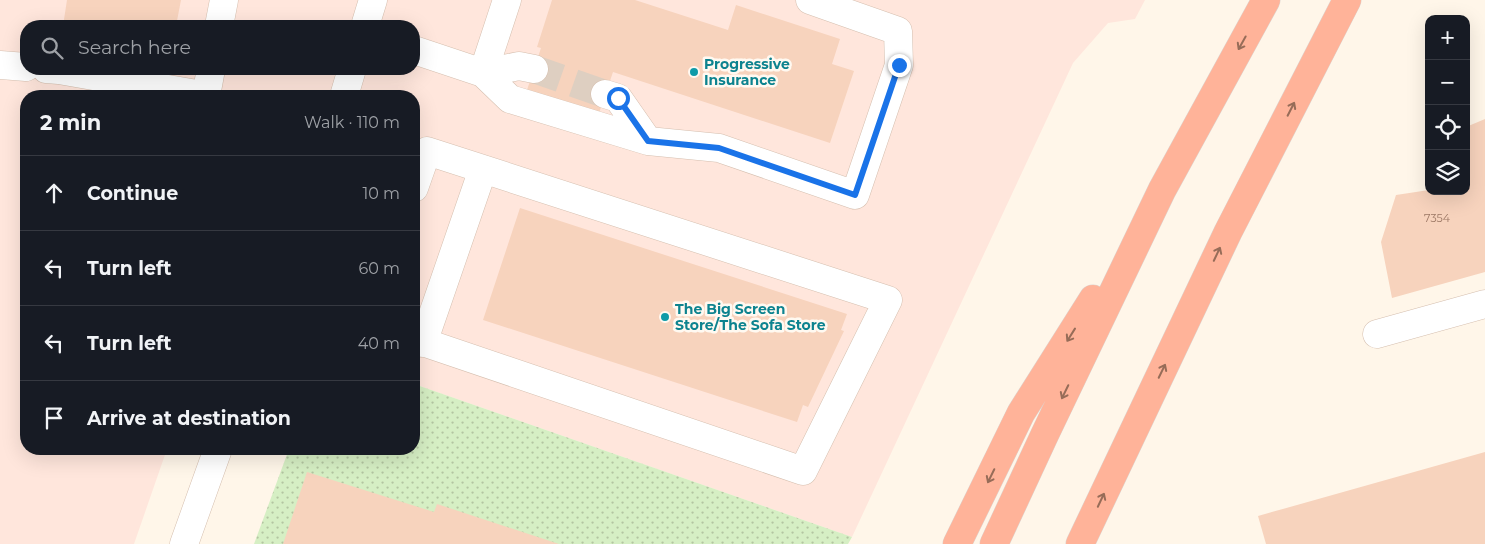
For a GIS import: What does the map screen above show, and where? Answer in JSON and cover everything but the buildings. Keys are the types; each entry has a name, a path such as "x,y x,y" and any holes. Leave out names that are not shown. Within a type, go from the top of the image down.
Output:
{"highway":[{"path":"994,544 1162,190 1266,0"},
{"path":"1080,544 1228,232 1347,0"},
{"path":"957,544 1021,413 1162,190"}],"street":[{"path":"220,20 224,0"},
{"path":"366,20 373,0"},
{"path":"483,73 507,0"},
{"path":"420,52 483,73 510,99 648,141 719,148 855,195 899,65 898,31 810,0"},
{"path":"0,65 20,67"},
{"path":"483,73 519,66 534,70"},
{"path":"87,75 173,90"},
{"path":"208,90 210,75"},
{"path":"346,90 350,75"},
{"path":"606,94 618,98 648,141"},
{"path":"420,171 427,151 888,300 803,471 420,341"},
{"path":"420,338 483,169"},
{"path":"1377,334 1485,304"},
{"path":"184,544 216,455"}],"shaded area":[{"path":"0,0 1145,0 1135,19 1108,23 1073,63 852,537 420,386 420,90 20,90 20,455 165,455 134,544 0,544"}],"green space":[{"path":"420,386 852,537 848,544 254,544 287,455 420,455"}],"tunnel":[{"path":"534,69 605,94"}],"place":[{"name":"Progressive Insurance","path":"694,72"},
{"name":"The Big Screen Store/The Sofa Store","path":"665,317"}],"route":[{"path":"618,98 648,141 719,148 855,195 899,65"}]}
